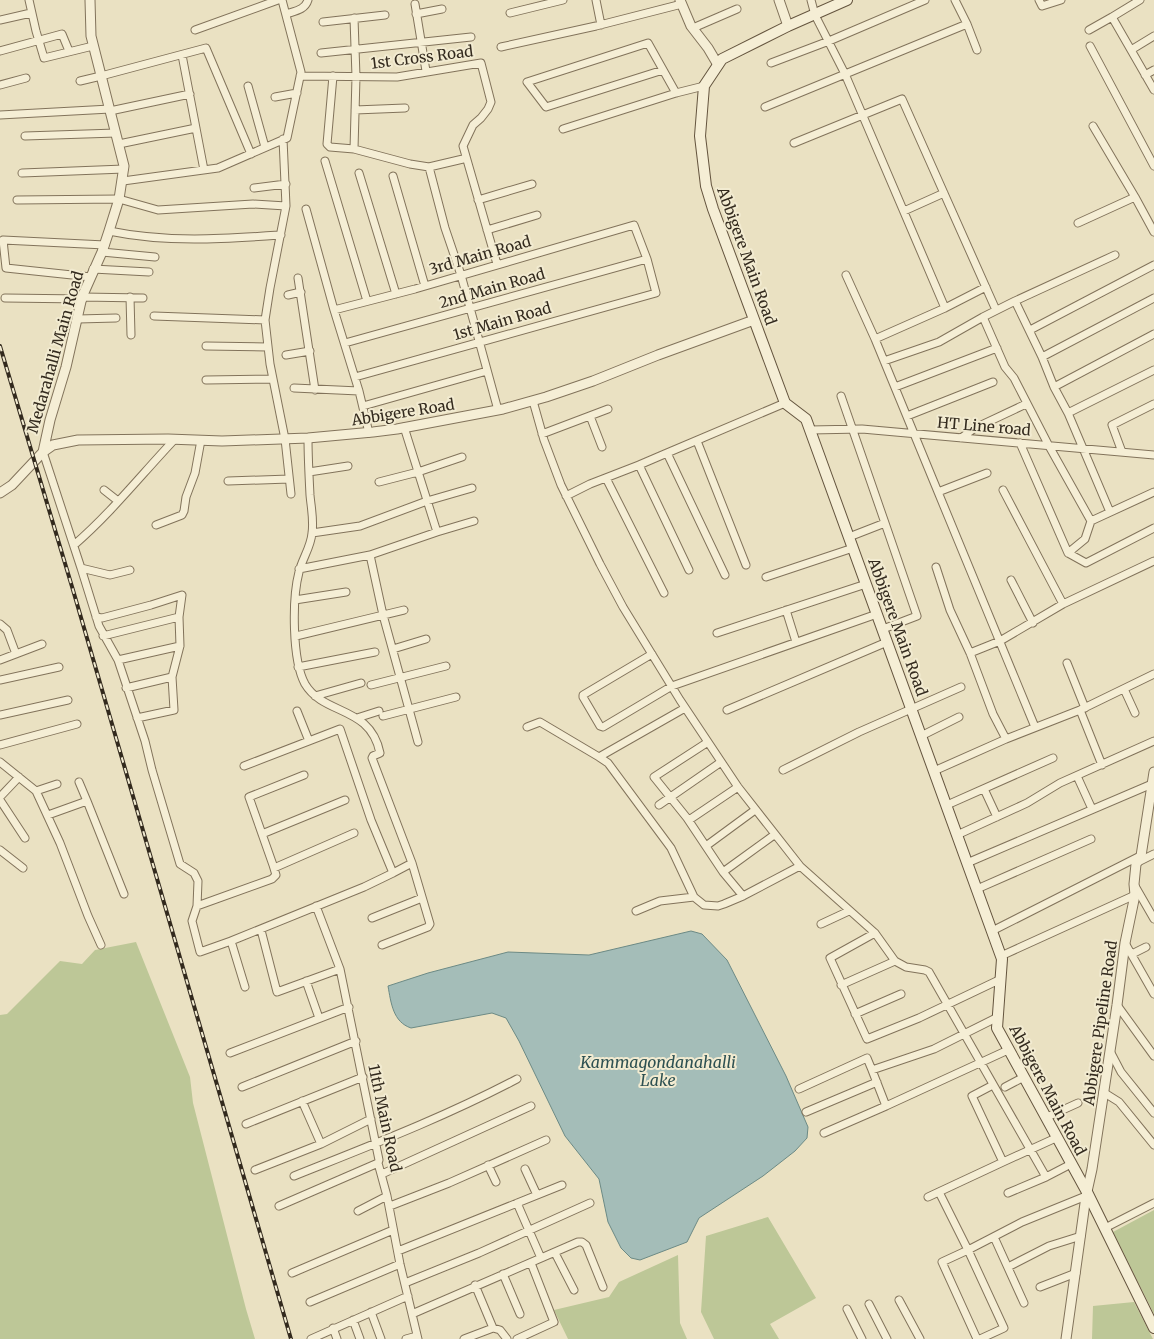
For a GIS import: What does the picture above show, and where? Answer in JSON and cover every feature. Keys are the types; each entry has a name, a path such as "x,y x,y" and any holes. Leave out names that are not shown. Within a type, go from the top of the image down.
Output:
{"main road":[{"name":"Abbigere Main Road","path":"844,1 722,59 704,86 700,136 706,186 785,403 806,419 1001,956 997,1028 1048,1117 1154,1328"}],"street":[{"path":"29,0 38,41 44,58 94,46"},
{"name":"Medarahalli Main Road","path":"42,452 66,367 82,298 103,249 123,181 124,169 91,36 90,0"},
{"path":"123,181 218,168 286,138 301,72 286,14 280,0 195,30"},
{"path":"286,14 303,8 308,0"},
{"path":"510,13 563,0"},
{"path":"596,0 600,25"},
{"path":"779,0 788,26"},
{"path":"811,0 815,15 845,74 945,308"},
{"path":"771,63 829,41 925,0"},
{"path":"955,0 977,50"},
{"path":"1039,0 1042,6 1062,0"},
{"path":"1089,30 1140,0"},
{"path":"501,47 600,25 681,2 693,28 718,65"},
{"path":"415,4 426,72"},
{"path":"416,14 442,9"},
{"path":"693,28 737,9"},
{"path":"0,20 31,13"},
{"path":"323,22 385,15"},
{"path":"1112,17 1154,90"},
{"path":"354,18 356,77 354,149"},
{"path":"765,107 967,24"},
{"path":"0,51 62,34 69,51"},
{"path":"1132,50 1154,36"},
{"path":"321,53 471,37"},
{"path":"664,70 546,107 527,82 648,43 664,70 676,92"},
{"path":"1090,46 1154,166"},
{"path":"80,80 206,48 252,154"},
{"path":"182,55 204,170"},
{"name":"1st Cross Road","path":"300,76 397,77 481,63 491,102 485,113 473,125 463,146 497,264"},
{"path":"1145,75 1154,70"},
{"path":"333,76 327,144 330,147 354,149 410,164 429,167 463,158"},
{"path":"0,85 26,78"},
{"path":"248,86 265,147"},
{"path":"563,129 676,92 704,86"},
{"path":"275,97 297,92"},
{"path":"0,115 110,110 190,94"},
{"path":"794,143 902,98 996,310"},
{"path":"355,110 405,108"},
{"path":"1093,126 1154,232"},
{"path":"118,144 196,128"},
{"path":"25,136 116,133"},
{"path":"283,139 286,206 268,295 265,320 273,379 285,438 291,494"},
{"path":"325,161 367,301"},
{"path":"429,167 498,410"},
{"path":"22,172 124,169"},
{"path":"359,173 396,294"},
{"path":"393,176 425,286"},
{"path":"254,188 286,184"},
{"path":"478,200 532,184"},
{"path":"904,211 944,193"},
{"path":"1078,223 1135,197"},
{"path":"17,200 119,199 158,210 253,204 286,206"},
{"path":"306,209 355,377 369,433"},
{"path":"487,230 537,215"},
{"name":"3rd Main Road","path":"334,310 425,286 634,225 647,259"},
{"path":"109,231 150,238 198,240 281,235"},
{"path":"149,272 92,273 6,268 3,240 103,249 155,258"},
{"path":"884,361 939,342 996,310 1115,255"},
{"name":"1st Main Road","path":"355,377 656,293 647,259"},
{"name":"2nd Main Road","path":"345,343 647,259"},
{"path":"1030,330 1154,265"},
{"path":"846,275 908,416 1035,727"},
{"path":"298,278 315,390"},
{"path":"875,338 945,308 986,287"},
{"path":"288,295 301,292"},
{"path":"130,297 130,335"},
{"path":"6,298 143,298"},
{"path":"1042,357 1154,298"},
{"path":"1015,301 1030,330 1054,387 1068,413 1110,512"},
{"path":"154,316 265,320"},
{"path":"982,317 1005,367 1014,378 1026,404 1091,521"},
{"path":"78,319 116,318"},
{"name":"Abbigere Road","path":"42,452 53,445 78,440 175,439 222,441 308,438 369,433 498,410 533,401 594,381 754,320"},
{"path":"1054,387 1154,334"},
{"path":"206,346 268,347"},
{"path":"895,387 997,348"},
{"path":"286,355 310,351"},
{"path":"1068,413 1154,370"},
{"path":"363,406 487,371"},
{"path":"206,380 273,379"},
{"path":"908,416 993,382"},
{"path":"294,388 359,392"},
{"path":"841,396 854,428 917,616 883,629"},
{"path":"533,401 542,434 566,496 623,606 685,708 738,787 800,866 875,933 895,961 906,967 929,972 1046,1177"},
{"path":"566,496 785,403"},
{"path":"961,438 975,428 1026,404"},
{"path":"1122,452 1112,425 1154,404"},
{"path":"542,434 608,409"},
{"path":"590,416 602,447"},
{"path":"404,427 437,532"},
{"name":"HT Line road","path":"810,430 854,428 1154,455"},
{"path":"308,438 312,533 295,586 298,667 314,696 357,718 369,728 378,742 380,753 372,758 412,863 430,925 382,945"},
{"path":"74,546 100,523 175,439"},
{"path":"156,525 182,514 184,511 186,498 195,473 201,440"},
{"path":"697,441 746,565"},
{"path":"1020,443 1068,553 1086,563 1154,528"},
{"path":"0,493 12,485 42,452 96,617 103,636 118,660 145,741 180,864 194,873 198,881 197,906 192,922 200,952 260,930 364,887 412,863"},
{"path":"667,453 725,575"},
{"path":"379,482 418,472 462,457"},
{"path":"639,465 689,570"},
{"path":"309,472 348,466"},
{"path":"938,492 987,473"},
{"path":"606,478 664,593"},
{"path":"228,481 289,479"},
{"path":"312,533 360,526 428,501 472,488"},
{"path":"104,490 118,501"},
{"path":"1003,490 1063,604"},
{"path":"1068,553 1085,539 1091,521 1154,492"},
{"path":"299,569 370,554 474,521"},
{"path":"849,537 885,522"},
{"path":"766,577 853,548"},
{"path":"370,554 384,615 418,742"},
{"path":"970,653 1000,641 1063,604 1154,562"},
{"path":"936,567 950,610 970,653 993,714 1006,739"},
{"path":"81,568 110,574 130,570"},
{"path":"1011,580 1033,623"},
{"path":"717,632 866,584"},
{"path":"295,600 346,592"},
{"path":"96,617 102,618 182,595 179,617 180,646 172,677 174,710 137,718"},
{"path":"296,636 404,610"},
{"path":"786,610 796,642"},
{"path":"652,654 583,695 600,726 603,727 672,686 877,614"},
{"path":"103,636 179,617"},
{"path":"0,624 16,654"},
{"path":"393,649 426,639"},
{"path":"727,710 887,642"},
{"path":"0,660 42,644"},
{"path":"118,660 180,646"},
{"path":"298,667 374,652"},
{"path":"1068,663 1102,764"},
{"path":"371,685 446,666"},
{"path":"0,680 59,667"},
{"path":"934,771 1006,739 1083,709 1154,674"},
{"path":"126,688 172,677"},
{"path":"314,696 361,683"},
{"path":"784,770 859,732 961,687"},
{"path":"1124,689 1135,712"},
{"path":"357,718 409,709 456,697"},
{"path":"0,715 68,700"},
{"path":"599,757 685,708"},
{"path":"297,711 309,741"},
{"path":"921,736 959,717"},
{"path":"527,727 540,722 608,763 671,848 694,897 704,905 718,906 743,896 800,866"},
{"path":"0,745 77,724"},
{"path":"244,766 340,729 371,820 393,873"},
{"path":"957,835 1027,803 1060,783 1154,741"},
{"path":"708,742 654,777 688,820 723,872 743,896"},
{"path":"947,805 1053,758"},
{"path":"0,762 36,791 60,843 101,945"},
{"path":"659,805 721,762"},
{"name":"Abbigere Pipeline Road","path":"1066,1339 1125,943 1135,895 1134,884 1151,804 1154,772"},
{"path":"197,906 276,876 249,797 304,774"},
{"path":"1077,776 1092,810"},
{"path":"19,777 0,798 25,838"},
{"path":"79,782 124,894"},
{"path":"36,791 57,784"},
{"path":"967,863 1152,784"},
{"path":"688,820 738,787"},
{"path":"984,789 997,817"},
{"path":"262,834 344,800"},
{"path":"48,815 87,801"},
{"path":"706,846 755,810"},
{"path":"274,868 354,833"},
{"path":"723,872 774,835"},
{"path":"977,889 1090,839"},
{"path":"0,850 24,868"},
{"path":"992,931 1154,854"},
{"path":"1134,884 1154,919"},
{"path":"1001,956 1135,895"},
{"path":"636,912 660,901 694,897"},
{"path":"372,918 422,898"},
{"name":"11th Main Road","path":"316,906 340,968 356,1041 379,1160 378,1163 388,1196 400,1264 418,1337"},
{"path":"821,924 849,911"},
{"path":"260,930 277,992 340,968"},
{"path":"875,933 830,958 866,1040 1001,980"},
{"path":"231,941 245,987"},
{"path":"1125,943 1154,994"},
{"path":"1132,954 1146,946"},
{"path":"841,985 895,961"},
{"path":"306,981 319,1018"},
{"path":"855,1014 901,994"},
{"path":"1117,1005 1154,1056"},
{"path":"230,1053 349,1007"},
{"path":"872,1070 934,1049 998,1017"},
{"path":"242,1086 356,1041"},
{"path":"824,1133 1008,1050"},
{"path":"1110,1051 1121,1072 1154,1113"},
{"path":"800,1089 867,1058 886,1106"},
{"path":"246,1124 363,1077"},
{"path":"1004,1087 1024,1077"},
{"path":"294,1176 470,1104 517,1080"},
{"path":"806,1112 877,1082"},
{"path":"993,1085 972,1096 1003,1162"},
{"path":"1104,1092 1120,1102 1154,1145"},
{"path":"302,1101 321,1144"},
{"path":"1048,1117 1078,1103"},
{"path":"382,1174 531,1106"},
{"path":"255,1170 321,1144 371,1119"},
{"path":"928,1197 1029,1149 1058,1138"},
{"path":"390,1206 546,1140"},
{"path":"279,1206 378,1163"},
{"path":"1008,1193 1071,1164"},
{"path":"488,1165 496,1182"},
{"path":"525,1169 537,1195"},
{"path":"398,1251 562,1185"},
{"path":"939,1192 968,1250 1004,1328 979,1339 942,1262 968,1250 1022,1222 1087,1194"},
{"path":"358,1211 388,1196"},
{"path":"517,1203 541,1258"},
{"path":"405,1283 530,1231 590,1203"},
{"path":"1105,1228 1154,1203"},
{"path":"292,1273 394,1230"},
{"path":"1008,1266 1049,1246 1081,1236"},
{"path":"994,1237 1024,1303"},
{"path":"412,1314 578,1242 586,1245 603,1287"},
{"path":"555,1253 574,1290"},
{"path":"516,1339 554,1322 531,1263"},
{"path":"310,1302 400,1264"},
{"path":"1040,1288 1076,1273"},
{"path":"503,1274 520,1314"},
{"path":"475,1286 493,1328"},
{"path":"310,1339 408,1296"},
{"path":"899,1300 920,1339"},
{"path":"869,1304 887,1339"},
{"path":"847,1309 862,1339"},
{"path":"372,1312 381,1339"},
{"path":"353,1320 360,1339"},
{"path":"333,1328 337,1339"},
{"path":"468,1338 493,1328 500,1330 507,1339"},
{"path":"406,1339 418,1337"}],"green space":[{"path":"136,942 190,1077 193,1103 255,1339 0,1339 0,1015 7,1014 60,961 82,964 95,950"},
{"path":"1154,1210 1154,1314 1113,1232"},
{"path":"768,1217 816,1298 770,1324 779,1339 714,1339 701,1312 706,1236"},
{"path":"678,1255 680,1323 687,1339 568,1339 554,1310 609,1297 619,1282"},
{"path":"1134,1302 1153,1339 1092,1339 1093,1306"}],"water":[{"name":"Kammagondanahalli Lake","path":"691,931 702,934 727,960 786,1076 808,1127 807,1138 795,1151 763,1176 699,1218 687,1242 640,1260 631,1258 621,1248 608,1222 599,1179 565,1136 506,1018 492,1013 411,1028 397,1017 388,986 428,973 508,952 589,955"}],"railway":[{"path":"0,346 291,1339"}]}
